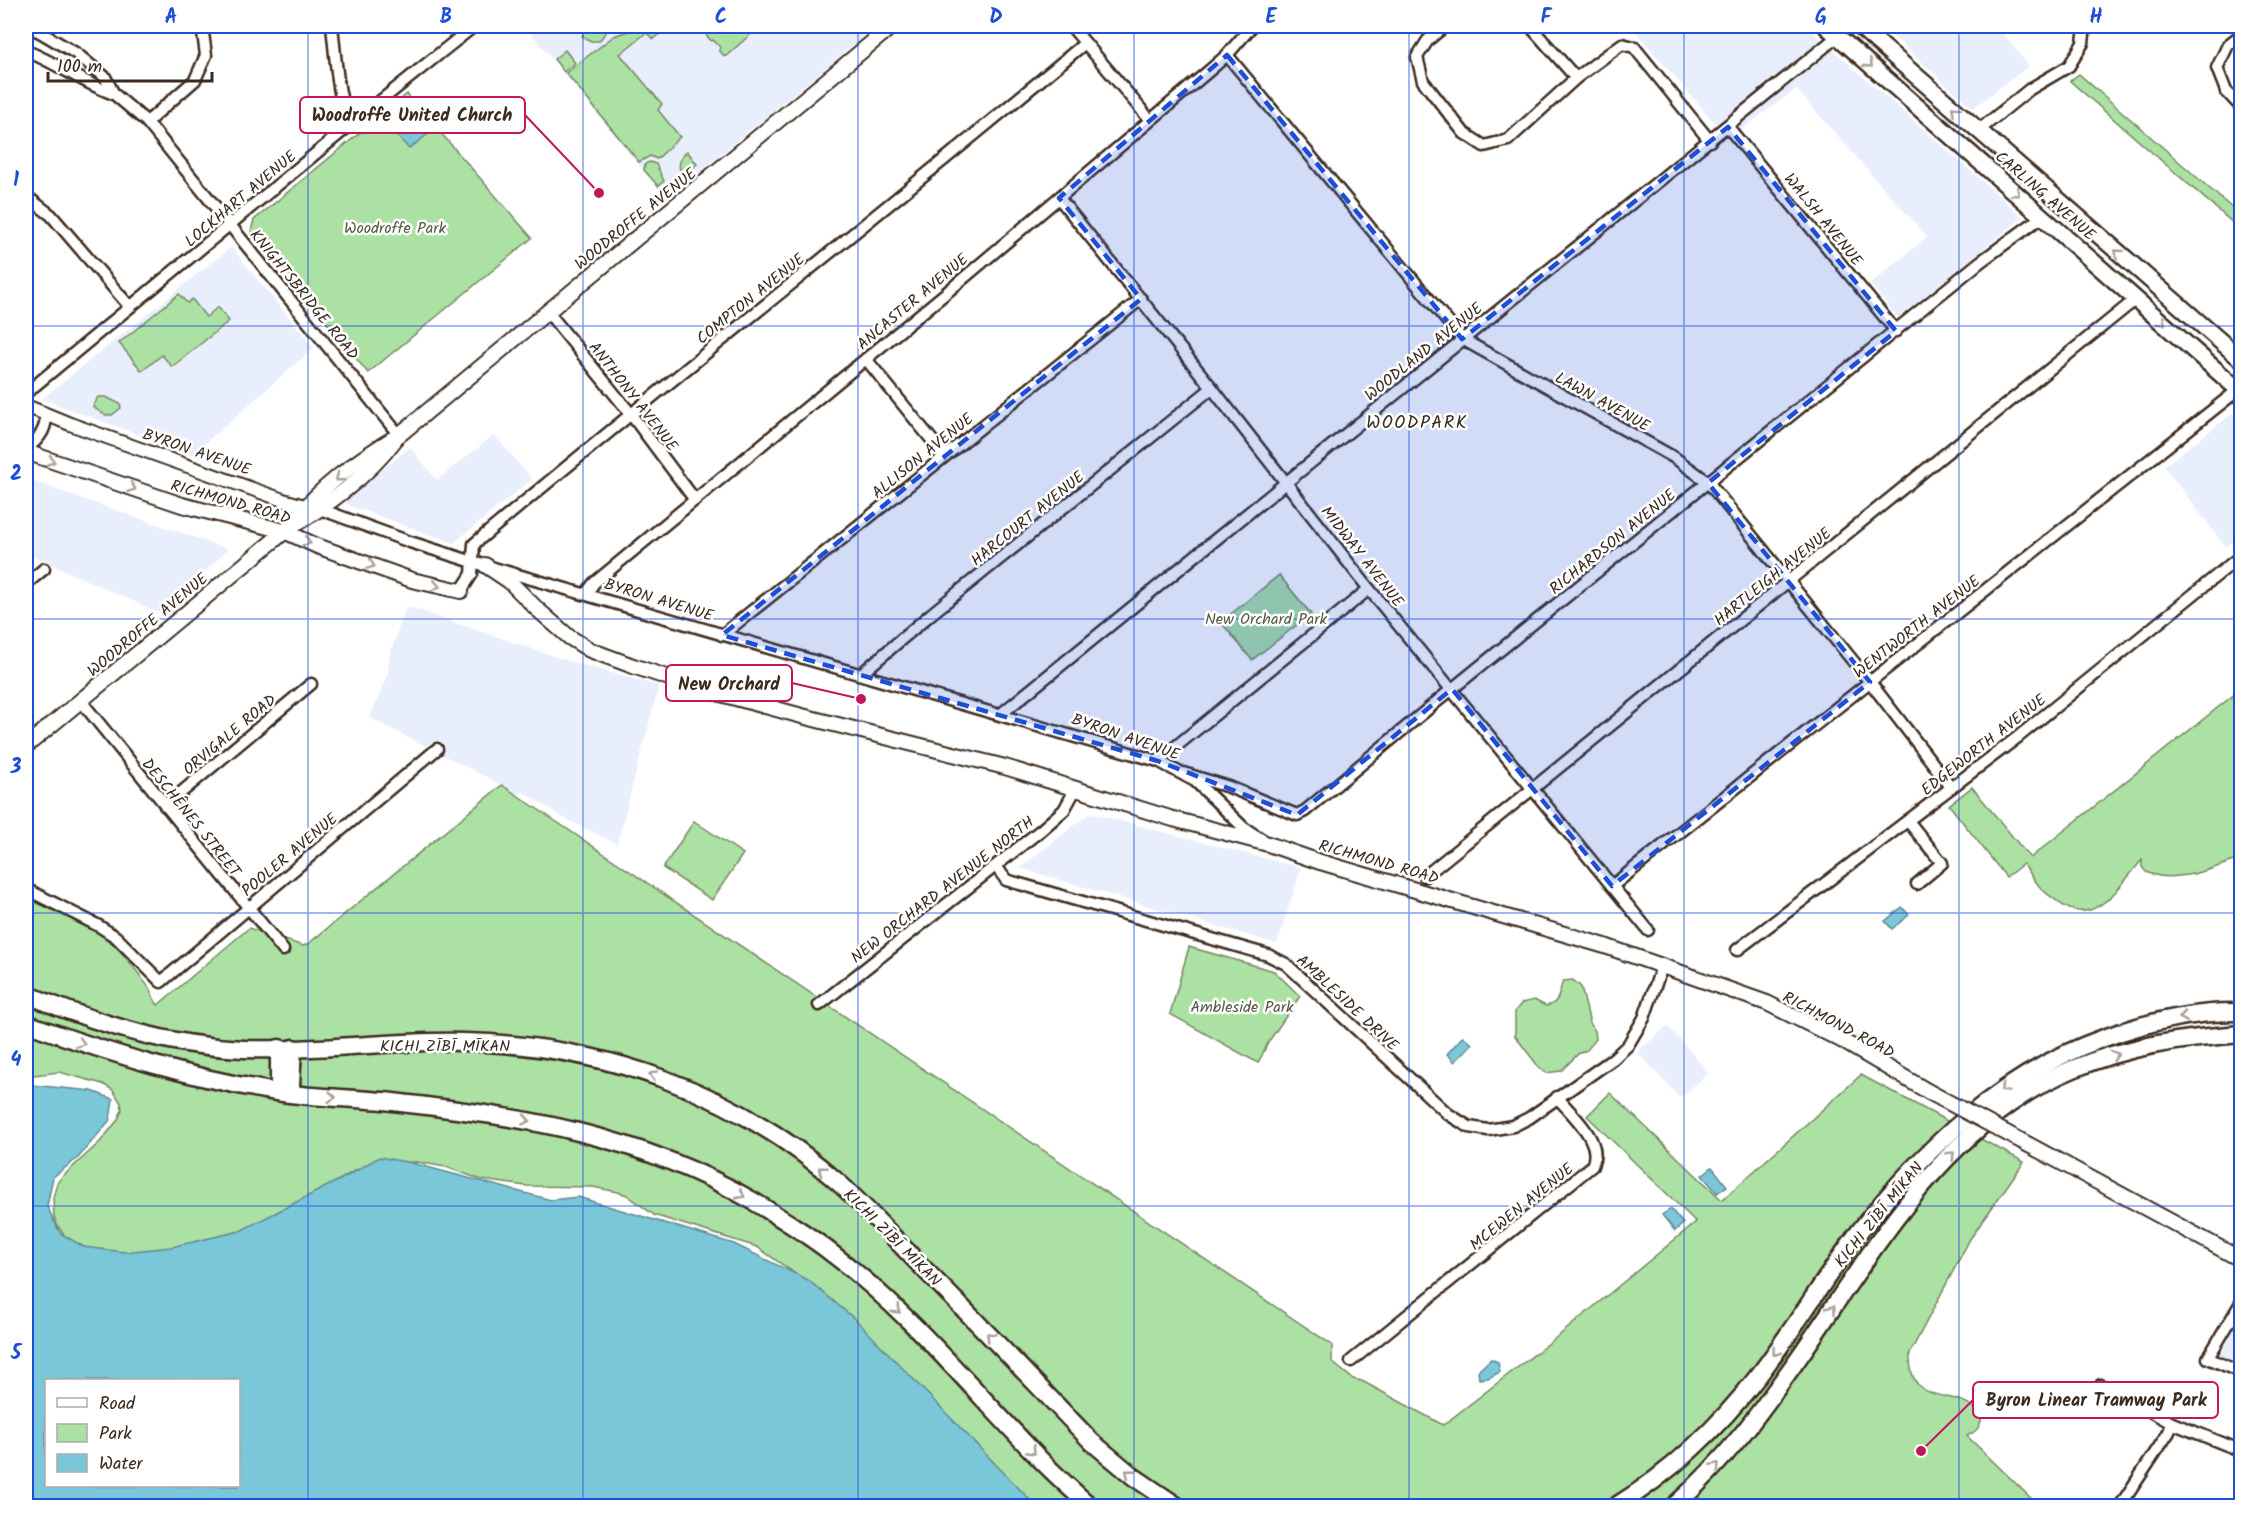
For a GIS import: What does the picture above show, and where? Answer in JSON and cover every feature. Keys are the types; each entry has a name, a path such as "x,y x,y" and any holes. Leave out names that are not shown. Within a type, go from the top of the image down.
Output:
{"highway":[{"name":"KICHI ZĪBĪ MĪKAN","path":"26,994 88,1018 149,1036 197,1045 245,1049 432,1042 521,1045 577,1053 625,1065 673,1082 727,1107 792,1146 840,1184 1092,1443 1152,1490 1177,1506"},
{"name":"KICHI ZĪBĪ MĪKAN","path":"1616,1506 1671,1468 1718,1423 1759,1375 1857,1235 1888,1196 1928,1152 1978,1108 2032,1071 2063,1054 2102,1038 2181,1017 2241,1012"},
{"path":"26,1023 140,1063 285,1093 391,1102 526,1119 566,1128 652,1154 732,1190 785,1220 867,1282 941,1354 1038,1458 1090,1506"},
{"name":"KICHI ZĪBĪ MĪKAN","path":"1674,1506 1711,1472 1761,1411 1908,1202 1938,1168 1982,1125 2031,1090 2084,1065 2124,1052 2174,1041 2241,1034"},
{"path":"285,1093 279,1084 286,1048"}],"main road":[{"name":"WOODROFFE AVENUE","path":"26,746 312,510 375,450 399,435 892,26"},
{"name":"CARLING AVENUE","path":"1826,26 2240,391"},
{"name":"CARLING AVENUE","path":"1859,26 2241,360"},
{"name":"RICHMOND ROAD","path":"26,451 182,505 287,529 317,546 412,580 461,591"},
{"name":"RICHMOND ROAD","path":"479,563 508,581 569,637 598,653 706,690 1005,767 1075,790 1268,844 1317,861 1605,946 1775,1007 1841,1040 1929,1092 2241,1260"}],"street":[{"name":"KNIGHTSBRIDGE ROAD","path":"26,26 77,54 105,77 114,94"},
{"path":"147,122 195,80 206,55 202,26"},
{"path":"332,26 343,109 349,126"},
{"name":"LOCKHART AVENUE","path":"26,393 349,126 474,26"},
{"path":"1071,26 1150,120"},
{"name":"ANCASTER AVENUE","path":"586,594 591,585 866,359 1227,55 1252,26"},
{"path":"1445,26 1428,40 1417,57 1423,81 1464,133 1484,146 1508,140 1576,78 1622,44 1634,47 1710,141"},
{"path":"1530,26 1576,78"},
{"path":"1978,131 2030,89 2069,66 2083,43 2085,26"},
{"path":"2241,34 2228,45 2217,68 2226,91 2241,108"},
{"name":"WOODLAND AVENUE","path":"1001,714 1285,481 1838,36"},
{"name":"COMPTON AVENUE","path":"461,591 479,563 474,544 630,413 947,158 1085,43"},
{"name":"KNIGHTSBRIDGE ROAD","path":"26,51 50,60 94,87 114,94 147,122 399,435"},
{"name":"LAWN AVENUE","path":"1227,55 1462,339 1675,458 1708,482 1952,787"},
{"name":"WALSH AVENUE","path":"1728,126 1896,331"},
{"path":"26,196 51,215 130,307"},
{"name":"MIDWAY AVENUE","path":"1059,198 1212,388 1369,589 1648,930"},
{"name":"RICHARDSON AVENUE","path":"1183,773 1229,787 1297,815 1305,811 1452,689 1980,262 2043,216"},
{"name":"ALLISON AVENUE","path":"722,635 1141,299"},
{"name":"HARTLEIGH AVENUE","path":"1425,876 2136,299"},
{"name":"ANTHONY AVENUE","path":"547,311 630,413 695,500"},
{"path":"866,359 945,455"},
{"name":"HARCOURT AVENUE","path":"862,673 931,614 1212,388"},
{"name":"WENTWORTH AVENUE","path":"1612,886 2240,391"},
{"name":"BYRON AVENUE","path":"26,406 70,424 312,510 410,542 1158,761 1195,781 1244,828 1268,844"},
{"path":"26,451 43,430 45,414"},
{"name":"EDGEWORTH AVENUE","path":"1737,950 2018,737 2241,555"},
{"path":"26,584 44,569"},
{"path":"1158,761 1369,589"},
{"name":"ORVIGALE ROAD","path":"165,806 311,684"},
{"name":"DESCHÊNES STREET","path":"81,701 283,950"},
{"name":"POOLER AVENUE","path":"26,889 116,937 160,982 437,749"},
{"name":"NEW ORCHARD AVENUE NORTH","path":"819,1005 1064,810 1075,790"},
{"path":"1908,821 1942,863 1917,884"},
{"name":"AMBLESIDE DRIVE","path":"996,866 1006,880 1268,955 1286,964 1448,1114 1468,1127 1488,1130 1513,1126 1529,1118 1557,1097"},
{"path":"1557,1097 1613,1059 1628,1045 1644,1018 1662,966"},
{"name":"MCEWEN AVENUE","path":"1352,1361 1592,1166 1596,1154 1593,1142 1557,1097"},
{"path":"2241,1301 2208,1358 2241,1373"},
{"path":"2102,1385 2172,1423 2241,1451"},
{"path":"2120,1506 2169,1432 2172,1423"}],"highlighted area":[{"path":"1227,55 1462,339 1728,127 1896,331 1708,483 1870,682 1612,886 1452,689 1297,815 1158,761 722,635 1141,299 1059,198"}],"shaded area":[{"path":"525,26 876,26 667,199"},
{"path":"1616,26 1806,26 2023,217 1898,318 1870,284 1927,237 1796,89 1729,139 1633,29 1620,29"},
{"path":"1881,26 1997,26 2029,66 1973,108"},
{"path":"231,247 314,348 203,445 199,457 42,399"},
{"path":"2240,408 2242,409 2241,535 2226,547 2164,466"},
{"path":"494,435 532,479 454,543 345,504 348,498 410,447 437,480"},
{"path":"26,478 228,549 162,614 26,553"},
{"path":"406,606 562,659 659,686 617,844 564,818 522,791 519,796 502,785 370,718 388,673 389,657"},
{"path":"1090,813 1301,868 1277,944 1020,868"},
{"path":"1668,1026 1709,1073 1680,1098 1637,1052"},
{"path":"2241,1291 2241,1381 2201,1363"}],"green space":[{"path":"587,26 606,26 607,31 599,41 591,41 582,36"},
{"path":"634,26 670,26 654,39 646,33 620,54 662,104 658,110 680,137 657,159 650,156 639,162 566,73 614,36"},
{"path":"699,26 760,26 725,57 719,50 721,48 713,40 711,41"},
{"path":"565,50 575,63 564,72 554,59"},
{"path":"2079,74 2241,216 2241,230 2070,81"},
{"name":"Woodroffe Park","path":"407,94 532,238 368,373 251,231 254,220"},
{"path":"687,151 697,164 688,172 680,171 680,160"},
{"path":"650,162 656,164 664,181 658,186 644,170 645,164"},
{"path":"179,294 187,303 192,299 206,317 218,307 229,321 172,367 162,355 142,371 119,343"},
{"path":"98,397 106,397 120,404 121,408 112,415 105,415 93,407"},
{"name":"New Orchard Park","path":"1279,575 1311,614 1252,660 1221,622"},
{"path":"2241,689 2241,773 2235,779 2241,792 2241,858 2194,874 2169,877 2146,872 2142,867 2142,860 2105,901 2095,908 2083,911 2071,910 2044,891 2023,864 2006,877 1949,805 1972,787 2030,858"},
{"path":"502,785 1332,1345 1332,1362 1353,1379 1362,1381 1443,1425 1562,1333 1696,1222 1587,1116 1610,1093 1722,1200 1861,1075 2024,1162 1970,1239 1910,1353 1912,1372 1917,1384 1926,1391 1972,1406 1982,1416 1978,1429 1967,1436 2039,1506 1034,1506 820,1291 757,1247 654,1215 627,1195 618,1192 593,1187 526,1186 482,1180 446,1167 417,1162 377,1164 356,1170 267,1223 168,1260 86,1248 67,1239 57,1225 54,1216 53,1198 57,1183 100,1142 117,1121 122,1110 121,1103 113,1090 103,1084 59,1072 26,1076 26,898 75,920 110,941 149,987 158,1005 249,928 303,946 308,944"},
{"path":"694,821 743,854 712,900 663,868"},
{"name":"Ambleside Park","path":"1189,947 1274,971 1300,996 1269,1041 1258,1063 1170,1014"},
{"path":"1573,980 1581,987 1596,1039 1587,1050 1578,1054 1561,1071 1546,1073 1515,1036 1515,1011 1522,1003 1534,1000 1546,1006 1551,1005 1557,1000 1563,981"}],"water":[{"path":"419,115 432,131 409,149 396,134"},
{"path":"1902,907 1909,915 1892,929 1885,921"},
{"path":"1463,1036 1472,1044 1455,1062 1447,1054"},
{"path":"32,1085 92,1091 113,1099 110,1120 78,1158 53,1177 47,1206 60,1233 84,1247 124,1252 171,1247 240,1231 351,1174 379,1157 412,1163 551,1200 578,1197 734,1244 808,1280 856,1320 1036,1506 26,1506 26,1096"},
{"path":"1712,1167 1727,1186 1717,1193 1702,1175"},
{"path":"1671,1209 1683,1224 1675,1231 1662,1215"},
{"path":"1491,1359 1498,1362 1500,1372 1488,1378 1479,1379 1478,1371"}],"place":[{"name":"Woodroffe United Church","path":"599,193"},
{"name":"New Orchard","path":"861,699"},
{"name":"Byron Linear Tramway Park","path":"1921,1451"}],"district":[{"name":"WOODPARK","path":"1417,422"}]}
